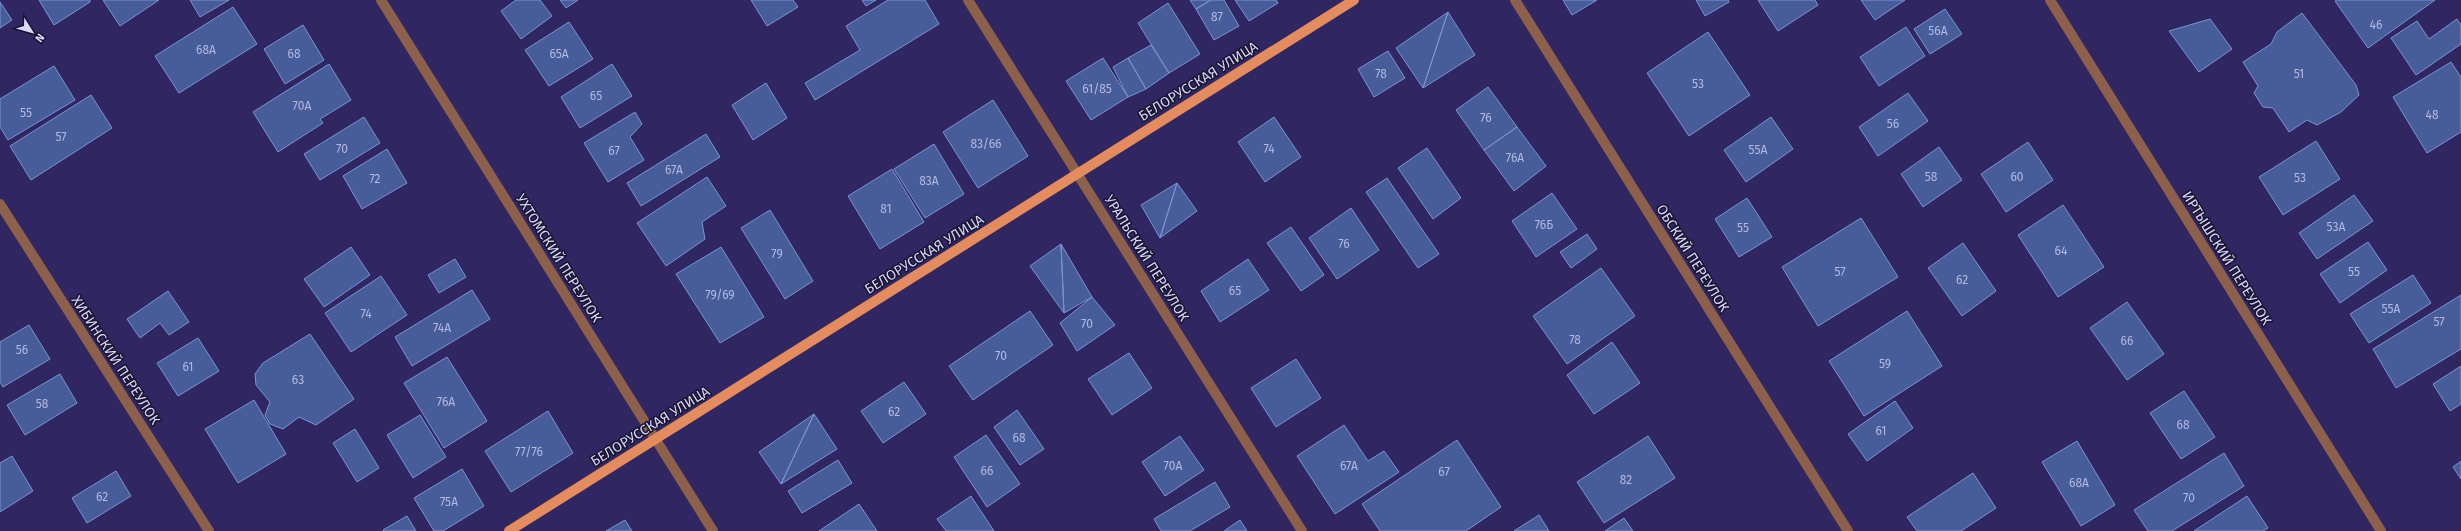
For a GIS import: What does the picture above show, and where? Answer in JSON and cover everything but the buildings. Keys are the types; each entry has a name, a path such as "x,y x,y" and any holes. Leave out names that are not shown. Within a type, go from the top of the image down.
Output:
{"main road":[{"name":"БЕЛОРУССКАЯ УЛИЦА","path":"509,531 1354,0"}],"street":[{"name":"УХТОМСКИЙ ПЕРЕУЛОК","path":"381,0 713,531"},
{"name":"УРАЛЬСКИЙ ПЕРЕУЛОК","path":"968,0 1302,531"},
{"name":"ОБСКИЙ ПЕРЕУЛОК","path":"1515,0 1848,531"},
{"name":"ИРТЫШСКИЙ ПЕРЕУЛОК","path":"2050,0 2381,531"},
{"name":"ХИБИНСКИЙ ПЕРЕУЛОК","path":"0,204 209,531"}]}
